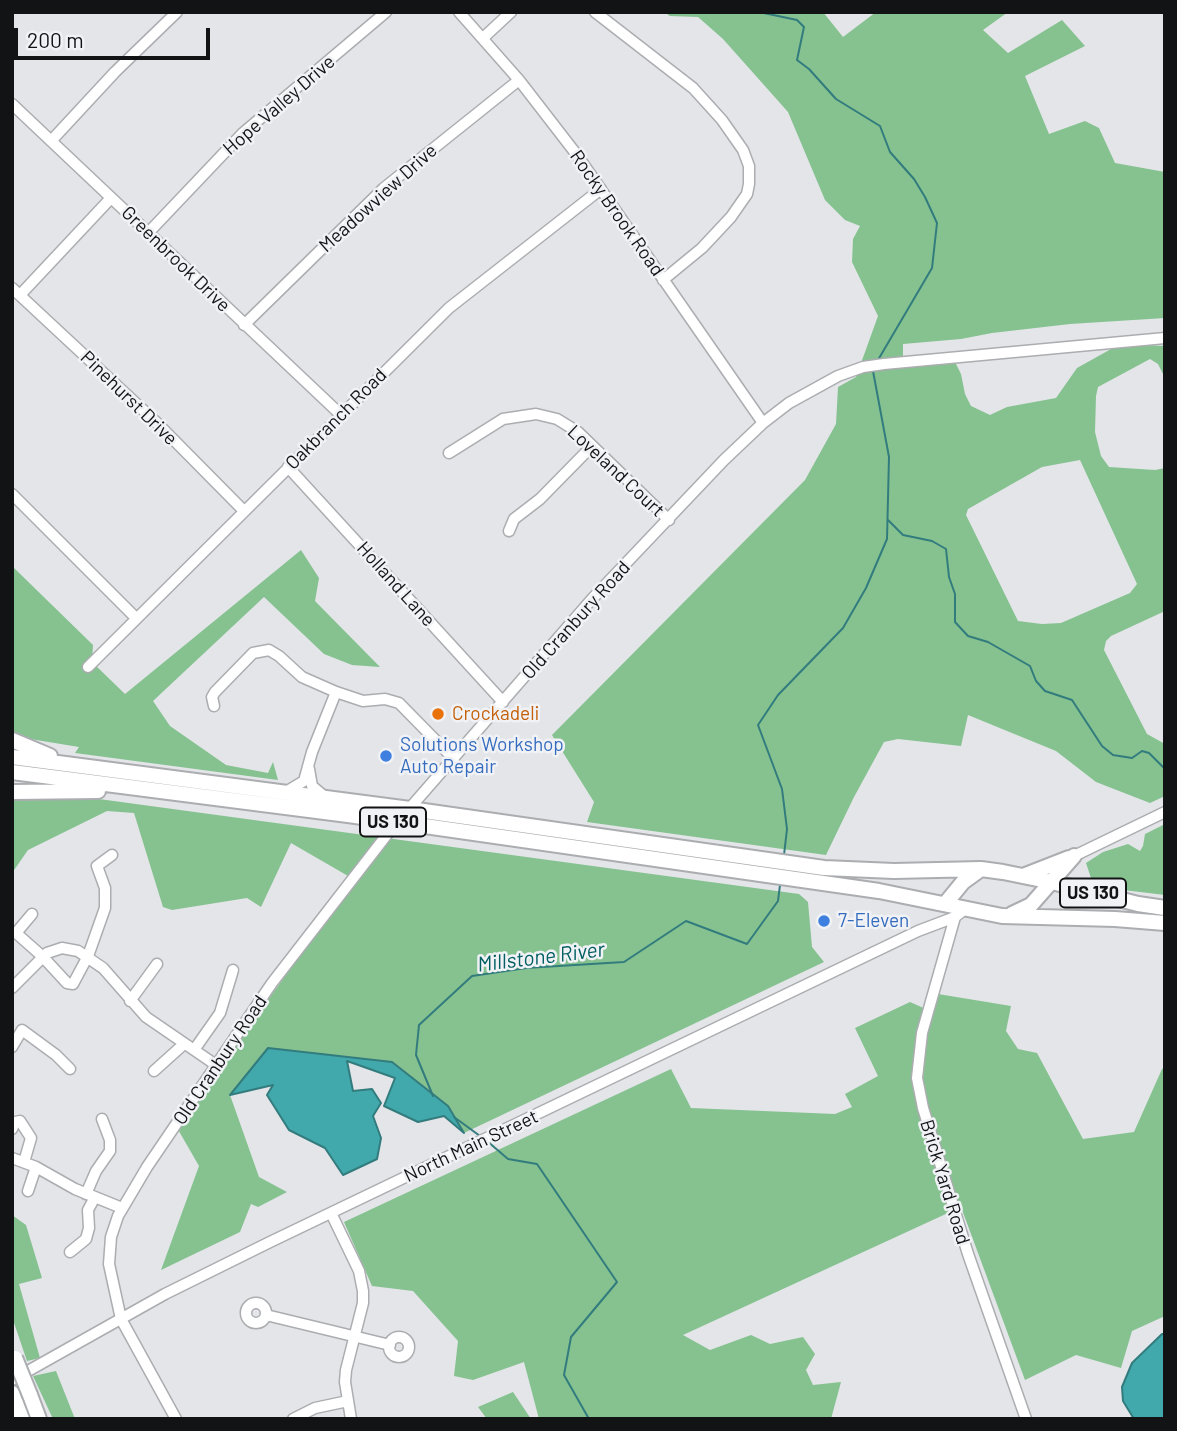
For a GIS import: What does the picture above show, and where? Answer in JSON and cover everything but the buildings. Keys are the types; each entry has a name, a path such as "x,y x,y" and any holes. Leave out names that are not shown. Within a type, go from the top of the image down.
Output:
{"highway":[{"path":"12,740 88,767"},
{"name":"US 130","path":"12,757 410,809 774,869"},
{"name":"US 130","path":"12,772 790,871 945,904 960,913 1165,923"},
{"path":"12,792 159,791"},
{"path":"1031,905 1037,893 1026,877 1070,860"},
{"path":"1002,916 1014,914 1031,905 1070,860"},
{"path":"1070,860 1066,875 1069,883 1077,888"},
{"path":"945,904 956,890 981,869"},
{"name":"US 130","path":"790,871 981,869 1165,908"},
{"path":"956,890 960,913"},
{"path":"14,1354 39,1419"},
{"path":"14,1398 22,1419"}],"street":[{"path":"51,141 115,72 177,12"},
{"name":"Hope Valley Drive","path":"148,233 243,132 386,12"},
{"name":"Rocky Brook Road","path":"459,12 519,80 601,189 763,423"},
{"path":"483,38 511,12"},
{"path":"595,12 693,88 729,130 743,150 749,166 747,194 731,217 702,248 663,280"},
{"name":"Meadowview Drive","path":"244,324 384,188 519,80"},
{"name":"Greenbrook Drive","path":"12,104 340,414"},
{"name":"Oakbranch Road","path":"88,667 449,308 601,189"},
{"path":"16,291 111,198"},
{"name":"Pinehurst Drive","path":"16,291 157,424 244,511"},
{"name":"Old Cranbury Road","path":"176,1419 121,1318 111,1276 109,1249 113,1228 122,1208 146,1167 272,983 398,822 592,599 724,460 763,423 805,394 838,376 863,367 884,364 1165,338"},
{"name":"Loveland Court","path":"449,453 503,419 536,414 563,422 578,432 669,520"},
{"path":"509,531 514,519 540,499 592,446"},
{"name":"Holland Lane","path":"288,467 503,702"},
{"path":"12,494 136,618"},
{"path":"214,706 212,697 215,692 253,653 264,650 275,653 302,677 336,692 363,701 385,699 399,703 454,760"},
{"path":"284,793 304,780 336,692"},
{"path":"309,769 312,786 328,799"},
{"path":"1070,860 1165,813"},
{"path":"32,914 16,933 70,984 76,982 105,908 105,888 97,866 112,855"},
{"path":"945,904 937,915 936,923 948,939"},
{"name":"North Main Street","path":"12,1380 177,1288 960,913"},
{"name":"Brick Yard Road","path":"960,913 948,939 922,1032 917,1078 923,1108 968,1254 1026,1419"},
{"path":"12,988 42,956 62,948 78,951 111,976 130,1001 152,1022 216,1065"},
{"path":"130,1001 157,964"},
{"path":"154,1071 189,1047 220,1013 233,970"},
{"path":"12,1047 22,1030 70,1069"},
{"path":"69,1252 86,1239 92,1178 111,1146 102,1119"},
{"path":"12,1129 15,1122 20,1121 31,1138 24,1162"},
{"path":"12,1158 122,1208"},
{"path":"28,1191 36,1167"},
{"path":"331,1213 362,1281 363,1303 346,1370 351,1419"},
{"path":"266,1315 390,1345"},
{"path":"293,1419 315,1408 348,1401"}],"green space":[{"path":"664,12 823,12 843,37 876,12 1008,12 983,30 1008,53 1062,20 1085,46 1025,76 1049,134 1085,121 1099,128 1115,163 1165,172 1165,318 1070,324 903,344 903,357 905,368 953,358 971,406 990,415 1007,407 1056,398 1077,368 1120,344 1165,346 1165,378 1158,364 1150,359 1098,387 1095,432 1101,456 1109,467 1155,470 1165,468 1165,611 1111,636 1106,641 1104,650 1147,734 1165,744 1165,796 1150,803 1096,782 1056,751 968,715 961,746 898,739 884,742 826,855 587,822 594,802 552,735 805,480 836,424 838,387 856,377 878,316 852,262 853,239 860,226 845,220 825,200 788,112 723,39 698,17 670,16","holes":["1080,460 1137,584 1130,593 1061,623 1018,621 966,515 968,509 1042,467"]},
{"path":"301,550 319,578 315,601 380,667 352,665 324,654 264,597 153,701 170,726 226,765 268,773 273,762 278,780 75,753 79,747 18,737 12,732 12,566 93,645 92,662 125,694"},
{"path":"40,791 799,894 808,902 812,947 824,962 464,1133 448,1106 392,1062 268,1048 230,1095 259,1177 287,1192 258,1207 251,1204 240,1232 161,1270 199,1166 176,1126 355,880 291,843 261,907 247,898 172,910 163,907 134,813 107,811 28,850 12,873 12,797"},
{"path":"1165,824 1165,895 1107,888 1091,878 1086,863 1103,852 1128,844 1140,851 1145,834"},
{"path":"932,993 1011,1006 1006,1031 1018,1049 1037,1053 1083,1139 1134,1132 1165,1067 1165,1316 1132,1331 1121,1368 1076,1355 1025,1380 961,1207 683,1335 710,1350 751,1335 770,1344 803,1337 815,1354 806,1370 813,1385 841,1382 831,1419 539,1419 524,1362 473,1380 454,1376 458,1341 413,1291 372,1286 344,1222 671,1069 691,1108 835,1114 852,1107 845,1094 878,1076 855,1028 910,1002 928,1010"},
{"path":"12,1215 26,1225 42,1278 19,1284 40,1358 27,1361 12,1317"},
{"path":"56,1371 75,1419 53,1419 33,1376"},
{"path":"513,1392 531,1419 487,1419 478,1407"}],"water":[{"path":"268,1048 392,1062 448,1106 464,1133 444,1116 418,1122 384,1106 395,1078 347,1061 353,1091 372,1089 381,1103 373,1116 381,1138 377,1159 343,1175 325,1148 289,1130 267,1095 273,1085 230,1095"},
{"path":"1165,1334 1165,1419 1134,1419 1123,1401 1122,1387 1132,1363"}],"waterway":[{"name":"Millstone River","path":"759,12 797,20 804,27 797,60 809,69 836,99 880,126 890,152 914,179 937,223 932,268 878,360"},
{"name":"Millstone River","path":"784,855 787,829 782,789 758,725 778,695 843,628 866,588 887,539 889,457 873,371"},
{"path":"888,520 903,535 932,541 946,549 949,577 955,594 955,622 968,636 988,642 1030,666 1036,681 1045,691 1072,700 1102,746 1113,755 1132,758 1142,751 1149,753 1165,769"},
{"name":"Millstone River","path":"433,1096 416,1055 419,1025 472,976 526,968 624,962 686,921 747,944 778,901 780,885"},
{"name":"Millstone River","path":"454,1117 480,1136"},
{"name":"Millstone River","path":"487,1141 508,1159 537,1164 617,1282 571,1337 564,1375 589,1419"}],"place":[{"name":"Crockadeli","path":"438,714"},
{"name":"Solutions Workshop Auto Repair","path":"386,756"},
{"name":"7-Eleven","path":"824,921"}]}
